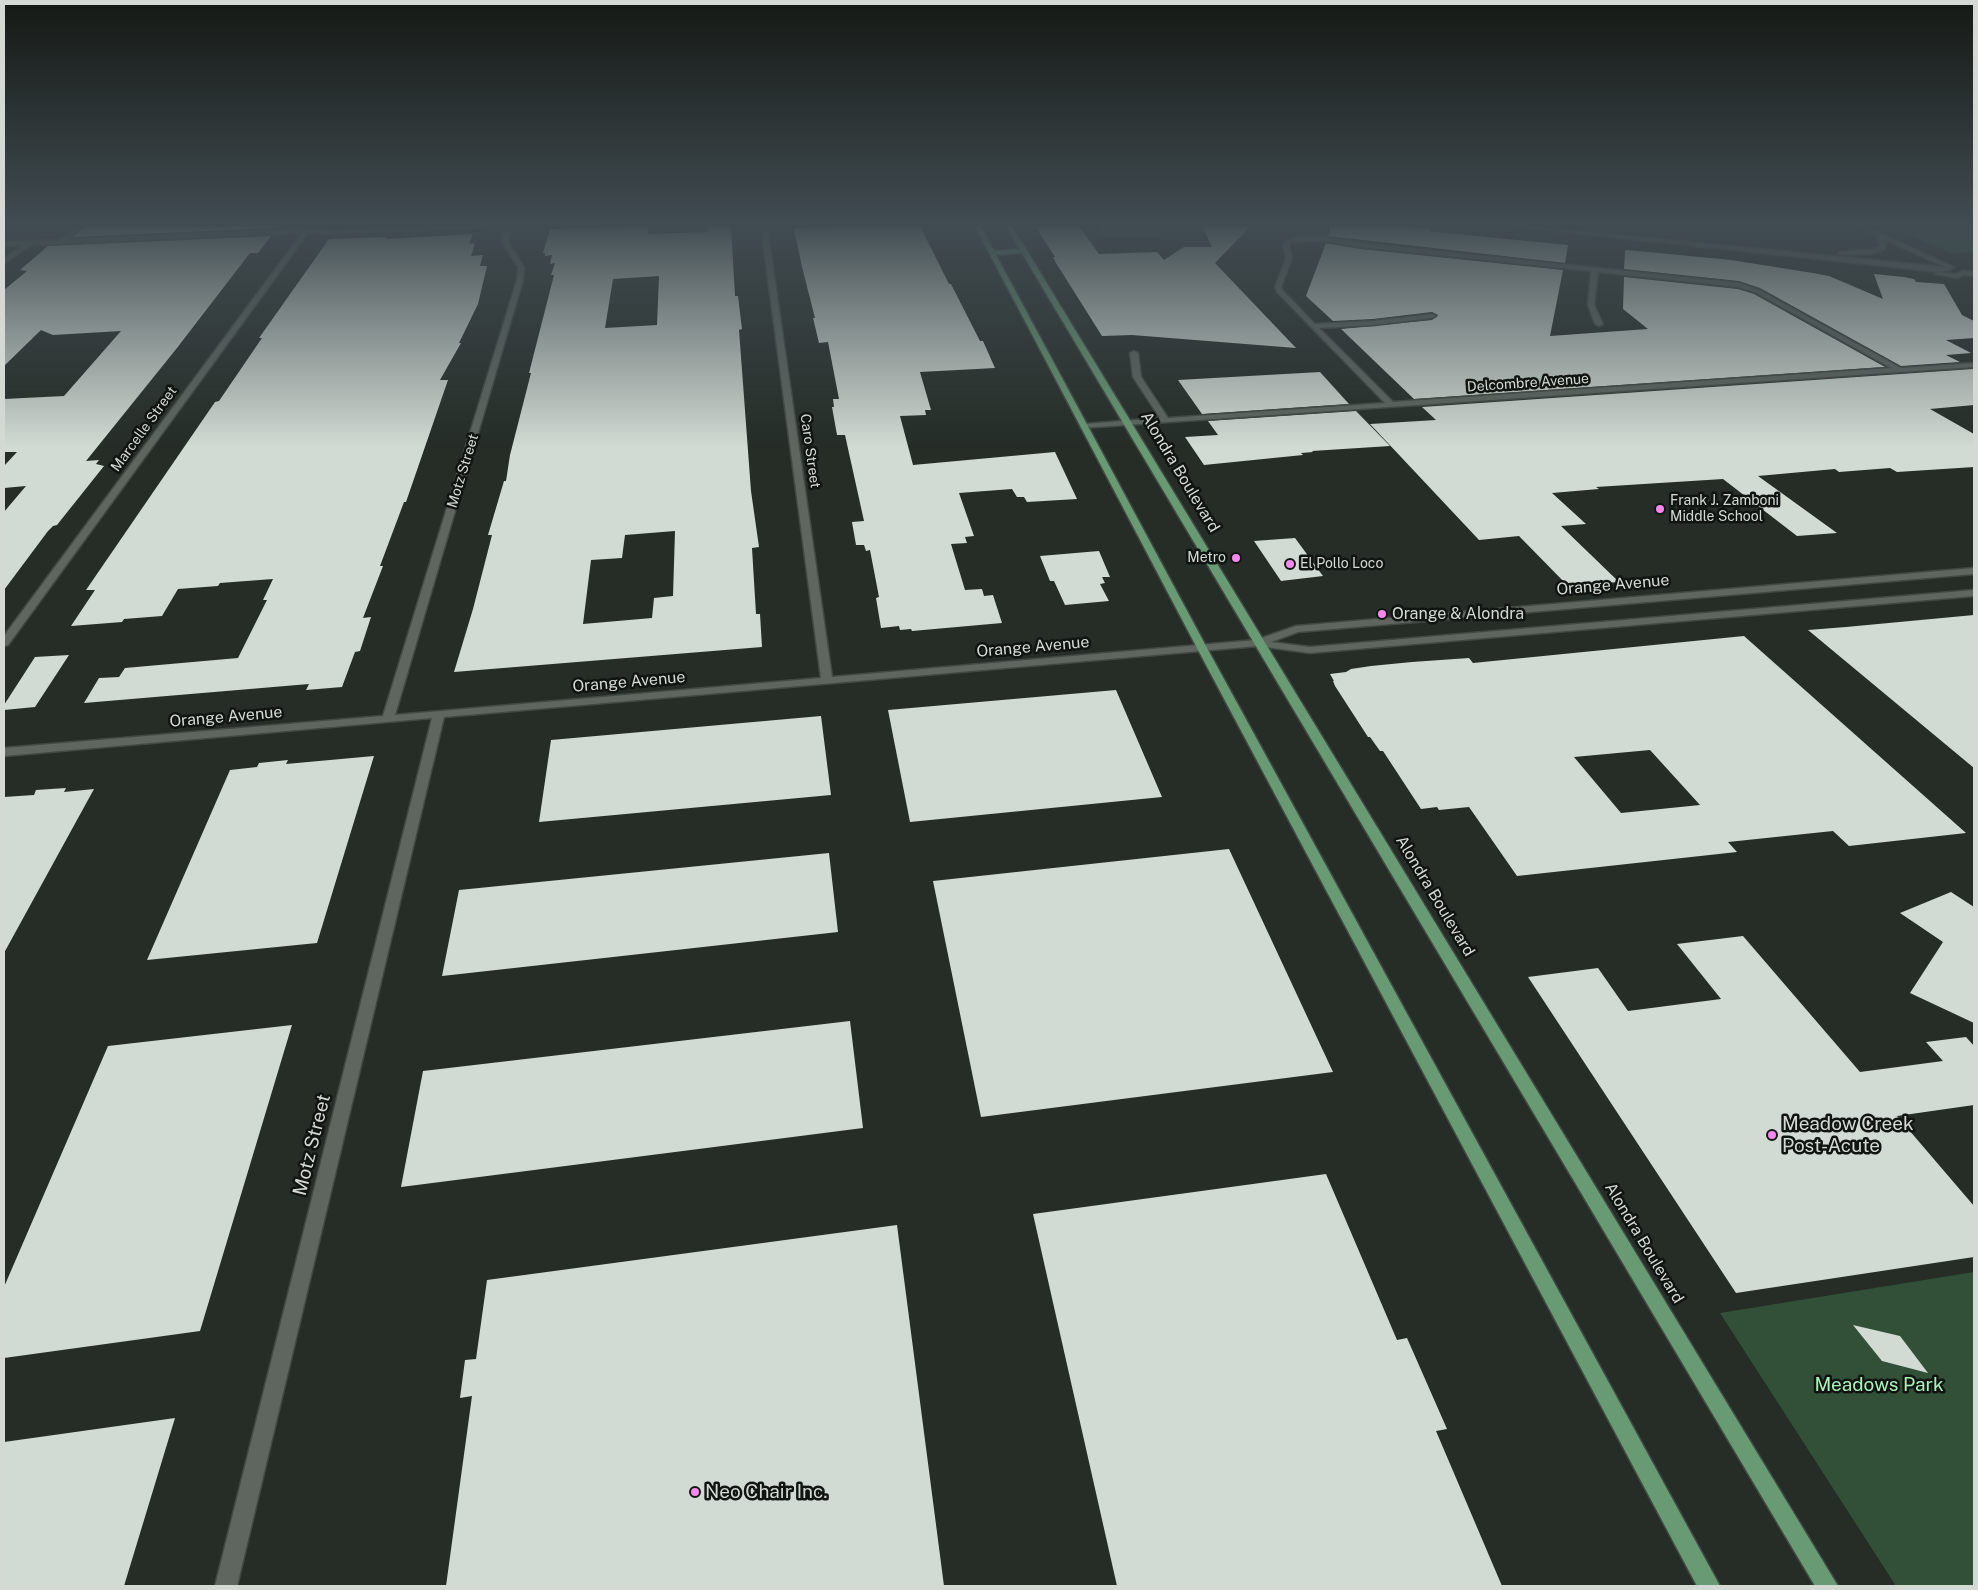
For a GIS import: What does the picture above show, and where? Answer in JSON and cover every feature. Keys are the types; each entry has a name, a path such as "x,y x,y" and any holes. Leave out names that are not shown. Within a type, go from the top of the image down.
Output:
{"main road":[{"path":"1017,300 1202,648 1708,1586"},
{"name":"Alondra Boulevard","path":"1053,300 1827,1586"}],"street":[{"name":"Marcelle Street","path":"4,643 257,300"},
{"name":"Motz Street","path":"388,719 514,300"},
{"name":"Caro Street","path":"774,300 827,681"},
{"path":"1287,300 1391,405"},
{"path":"1592,300 1591,305 1599,324"},
{"path":"1773,300 1899,370"},
{"path":"1313,326 1373,323 1432,316"},
{"name":"Alondra Boulevard","path":"1134,353 1137,377 1166,420"},
{"name":"Delcombre Avenue","path":"1084,426 1974,365"},
{"name":"Orange Avenue","path":"1258,643 1296,629 1974,571"},
{"name":"Orange Avenue","path":"4,752 1258,643 1310,650 1974,593"},
{"name":"Motz Street","path":"226,1586 439,714"}],"green space":[{"name":"Meadows Park","path":"1974,1272 1974,1586 1896,1586 1720,1313"}],"building":[{"path":"4,300 214,300 86,461 99,460 96,464 104,466 57,525 48,531 4,590 4,512 26,486 4,488 4,466 17,452 4,452 4,399 64,396 121,331 53,335 41,330 4,366"},
{"path":"286,300 479,300 459,343 461,343 440,380 448,380 363,618 371,617 360,651 355,652 342,687 306,690 309,684 84,703 99,678 119,677 125,668 238,658 267,600 263,600 273,579 220,583 218,586 178,589 162,616 124,619 122,622 71,626 95,590 86,590 215,402 219,401 262,338 259,338"},
{"path":"548,300 610,300 605,328 657,325 658,300 739,300 742,329 739,330 751,491 759,547 752,548 756,614 760,614 762,647 454,672 492,535 488,535 504,481 506,481 510,455 531,373 529,373","holes":["675,531 673,596 654,598 652,618 583,624 591,560 622,558 625,535"]},
{"path":"810,300 959,300 980,341 983,341 995,368 920,372 931,410 925,410 926,415 900,416 913,465 1055,452 1077,499 1027,502 1024,497 1017,497 1012,489 959,493 974,536 965,537 967,543 951,544 965,590 982,589 984,596 993,595 1002,623 912,631 911,629 900,630 899,626 881,628 876,598 879,597 870,550 866,551 864,545 856,545 852,522 864,521 845,435 837,435 832,407 834,407 833,399 839,399 828,342 819,343 813,318 815,318"},
{"path":"1079,300 1250,300 1296,348 1132,335 1102,336"},
{"path":"1311,300 1557,300 1550,336 1648,329 1623,309 1623,300 1765,300 1885,367 1414,399 1341,329 1432,320 1438,315 1432,312 1373,319 1333,321"},
{"path":"1782,300 1953,300 1962,315 1974,321 1974,338 1946,340 1971,353 1946,355 1960,362 1901,366"},
{"path":"1973,369 1974,405 1930,409 1974,434 1974,467 1897,472 1890,468 1839,472 1835,469 1758,476 1837,533 1797,536 1723,479 1596,487 1599,489 1552,493 1586,524 1561,526 1619,582 1568,586 1519,536 1479,540 1370,424 1436,420 1422,407"},
{"path":"1320,372 1349,404 1202,414 1178,380"},
{"path":"1356,411 1390,446 1312,451 1301,453 1303,455 1204,465 1185,437 1218,435 1208,421"},
{"name":"El Pollo Loco","path":"1295,538 1323,576 1281,581 1254,541"},
{"path":"1099,551 1110,577 1102,577 1105,583 1100,584 1109,601 1065,605 1054,581 1050,581 1040,556"},
{"path":"1974,615 1974,768 1808,630 1846,627"},
{"path":"1744,636 1966,833 1849,846 1833,831 1728,842 1737,852 1517,876 1469,807 1439,810 1437,807 1421,809 1383,751 1380,751 1370,737 1368,737 1335,686 1330,674 1371,666 1412,662 1469,658 1473,663","holes":["1650,750 1700,805 1621,813 1574,757"]},
{"path":"69,655 35,707 4,710 4,705 35,657"},
{"path":"1116,690 1162,797 910,822 888,710"},
{"path":"821,716 831,795 539,822 551,740"},
{"path":"374,756 317,943 147,960 230,770 257,767 259,763 288,760 286,764"},
{"path":"66,788 64,792 94,789 4,953 4,797 34,795 36,790"},
{"path":"1229,849 1333,1072 981,1117 933,881"},
{"path":"829,853 838,932 442,976 459,890"},
{"path":"1951,892 1974,907 1974,1023 1910,993 1943,942 1900,913"},
{"name":"Meadow Creek Post-Acute","path":"1743,936 1860,1072 1943,1061 1926,1042 1966,1037 1974,1046 1974,1105 1897,1116 1974,1206 1974,1257 1736,1293 1528,977 1598,968 1628,1011 1721,999 1677,944"},
{"path":"850,1021 863,1128 401,1187 423,1071"},
{"path":"292,1025 200,1331 4,1358 4,1287 108,1046"},
{"path":"1326,1174 1397,1340 1407,1338 1447,1429 1436,1431 1502,1586 1117,1586 1033,1214"},
{"name":"Neo Chair Inc.","path":"897,1225 944,1586 446,1586 472,1396 460,1398 465,1360 476,1359 487,1280"},
{"path":"1853,1325 1900,1336 1928,1373 1882,1361"},
{"path":"175,1418 124,1586 4,1586 4,1442"}],"place":[{"name":"Frank J. Zamboni Middle School","path":"1660,509"},
{"name":"Metro","path":"1236,558"},
{"name":"El Pollo Loco","path":"1290,564"},
{"name":"Orange & Alondra","path":"1382,614"},
{"name":"Meadow Creek Post-Acute","path":"1772,1135"},
{"name":"Neo Chair Inc.","path":"695,1492"}]}
